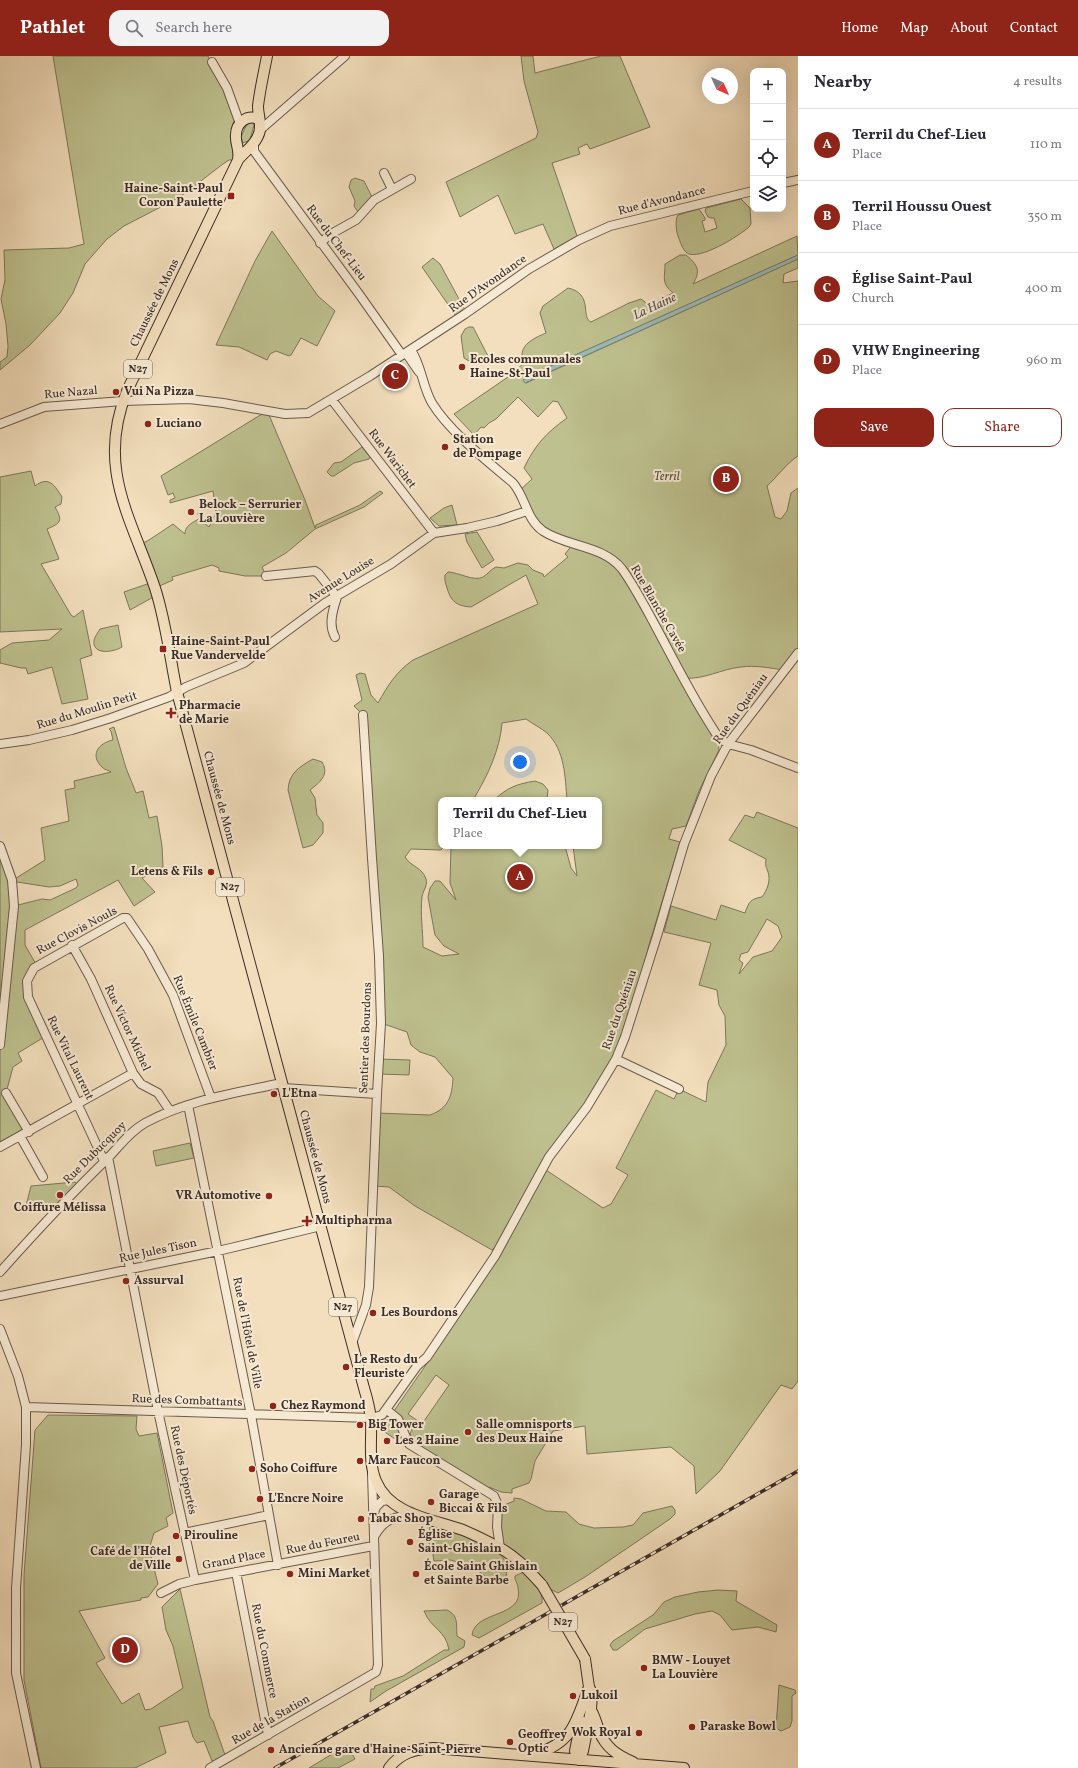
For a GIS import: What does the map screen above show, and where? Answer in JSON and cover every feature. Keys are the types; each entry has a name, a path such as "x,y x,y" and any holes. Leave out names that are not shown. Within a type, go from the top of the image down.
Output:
{"main road":[{"path":"260,130 254,118 267,56"},
{"path":"247,147 236,135 240,124 246,118 254,118"},
{"name":"N27","path":"247,147 260,130"},
{"name":"Chaussée de Mons","path":"247,147 238,160 123,401 115,430 114,460 118,487 158,600 177,692 352,1343 371,1418 372,1460 376,1481 392,1503 422,1517 462,1530 500,1548 525,1567 542,1585 584,1659 589,1688 592,1693 591,1710 583,1751 578,1764"},
{"path":"531,1756 546,1751 569,1735 574,1727 589,1688"},
{"path":"578,1764 575,1751 584,1701"},
{"name":"Chaussée de Mons","path":"591,1710 600,1733 609,1748 637,1765"},
{"path":"389,1768 403,1754 425,1748 531,1756 578,1764 637,1765 684,1768"}],"street":[{"path":"260,130 345,56"},
{"path":"212,62 227,88 240,124"},
{"name":"Rue du Chef-Lieu","path":"247,147 254,151 320,243 406,353 418,360 421,374 431,400 440,413 460,435 513,483 519,491 527,511 534,523"},
{"path":"384,173 392,188"},
{"path":"320,243 331,234 356,220 374,200 392,188 411,179"},
{"path":"786,182 798,180"},
{"name":"Rue d'Avondance","path":"579,240 610,226 750,192"},
{"name":"Rue D'Avondance","path":"332,400 465,314 529,269 579,240"},
{"name":"Rue Nazal","path":"0,424 44,407 123,401 200,400 285,414 308,413 332,400"},
{"name":"Rue Warichet","path":"332,400 434,533"},
{"name":"Avenue Louise","path":"177,692 244,663 337,596 396,561 434,533 467,528 497,521 527,511"},
{"name":"Rue Blanche Cavée","path":"534,523 551,535 604,555 621,568 635,589 683,678 712,727 719,738 728,744"},
{"path":"266,576 315,571 319,574 337,596 332,615 332,632 335,637"},
{"name":"Rue du Quéniau","path":"385,1413 417,1366 426,1358 495,1256 549,1157 592,1100 616,1059 625,1037 690,826 711,776 728,744 797,657"},
{"name":"Rue du Moulin Petit","path":"0,744 29,740 111,718 169,697 177,692"},
{"name":"Sentier des Bourdons","path":"352,1343 366,1305 369,1287 376,1094 381,1023 379,956 364,716"},
{"path":"728,744 751,750 798,768"},
{"path":"0,846 12,880 14,906 0,1045"},
{"name":"Rue Clovis Nouls","path":"37,966 123,918 127,918"},
{"name":"Rue Émile Cambier","path":"127,918 148,949 171,991 211,1098"},
{"name":"Rue Victor Michel","path":"72,946 94,986 133,1073 141,1084 158,1093 170,1111"},
{"name":"Rue Vital Laurent","path":"37,966 32,971 27,981 26,989 28,997 106,1159 131,1270"},
{"path":"616,1059 679,1089"},
{"path":"0,1148 133,1073"},
{"name":"Rue Dubucquoy","path":"0,1272 53,1212 134,1130 170,1111 211,1098 282,1085 376,1094"},
{"path":"6,1093 29,1132"},
{"name":"Rue de l'Hôtel de Ville","path":"188,1105 251,1414 278,1565"},
{"path":"20,1136 43,1177"},
{"name":"Rue Jules Tison","path":"0,1296 131,1270 321,1226"},
{"name":"Rue des Déportés","path":"131,1270 158,1412 184,1533"},
{"path":"0,1329 18,1376 26,1407 26,1445 16,1588 16,1673 36,1768"},
{"name":"Rue des Combattants","path":"26,1407 371,1418 385,1413"},
{"path":"385,1413 398,1419 409,1444 494,1496 498,1505 497,1527 500,1548"},
{"name":"Chaussée de Mons","path":"343,1692 372,1676 377,1669 372,1460"},
{"path":"373,1517 378,1503 382,1501 392,1503"},
{"name":"Chaussée de Mons","path":"373,1542 379,1528 394,1509 392,1503"},
{"path":"184,1533 269,1515"},
{"name":"Chaussée de Mons","path":"379,1528 394,1517 406,1515 422,1517"},
{"name":"Grand Place","path":"184,1533 195,1580 269,1565 278,1565"},
{"name":"Rue du Feureu","path":"278,1565 373,1542"},
{"name":"Rue du Commerce","path":"236,1572 268,1735"},
{"path":"161,1593 178,1584 195,1580"},
{"name":"Rue de la Station","path":"210,1768 343,1692"}],"green space":[{"path":"53,56 208,56 235,111 238,160 229,160 180,197 124,226 107,239 85,264 73,293 60,313 30,345 0,370 0,362 7,357 8,346 6,324 1,299 5,280 4,250 69,248 84,244"},
{"path":"521,56 533,56 535,73 601,56 620,56 650,127 590,149 587,144 578,148 580,154 552,163 577,236 554,249 543,224 515,234 498,195 460,217 446,182 536,138 538,132 524,81"},
{"path":"252,122 254,125 250,140 243,143 241,137 246,126"},
{"path":"355,178 364,181 372,197 358,212 354,206 355,201 349,187 351,180"},
{"path":"741,199 750,208 751,224 737,236 709,251 693,255 687,253 681,245 678,236 676,222 677,217 678,215 699,209 705,218 705,220 702,221 705,232 717,228 714,218 708,217 705,211 706,208"},
{"path":"272,231 318,296 335,311 317,346 301,338 291,355 289,356 276,351 270,354 267,360 239,347 216,345 255,261"},
{"name":"Terril","path":"797,236 798,255 542,370 526,383 798,259 798,268 784,274 783,283 798,281 798,456 790,462 767,486 775,517 781,519 787,511 791,493 798,488 798,653 784,670 746,666 706,676 684,678 718,741 719,750 699,791 686,826 672,829 669,839 680,842 649,945 621,1047 543,1168 603,1208 611,1204 628,1175 616,1168 656,1090 674,1099 679,1089 706,1102 708,1082 726,1045 725,1016 719,1005 717,990 699,985 711,943 664,932 671,906 716,920 721,905 745,913 750,902 762,897 767,888 769,875 766,859 729,840 745,815 754,818 757,812 798,828 798,1381 792,1389 781,1385 720,1471 696,1494 694,1466 671,1447 587,1454 585,1426 553,1431 535,1461 529,1483 512,1489 512,1493 501,1492 489,1487 486,1491 411,1445 410,1435 414,1425 412,1423 404,1426 394,1411 430,1359 495,1256 496,1246 492,1250 415,1206 389,1187 374,1186 376,1113 430,1115 441,1109 448,1101 452,1090 453,1078 435,1057 420,1052 411,1045 407,1032 381,1023 360,712 354,706 362,700 356,675 360,673 365,674 371,695 378,703 393,679 413,660 538,604 526,575 471,607 462,606 450,597 445,579 445,575 448,572 471,578 479,578 483,577 496,567 504,568 518,563 528,565 533,570 543,574 544,577 568,557 565,554 573,544 544,531 519,491 532,479 524,468 532,453 547,434 567,418 558,402 553,401 538,417 518,397 496,419 484,428 481,427 474,435 454,414 508,377 524,363 522,353 525,346 531,340 546,333 540,313 543,306 568,288 581,295 584,300 586,315 591,322 629,303 641,299 647,306 673,293 665,283 665,264 680,255 686,255 696,265 697,275 693,284","holes":["767,919 778,926 782,937 772,951 753,957 739,974 743,963 739,960 741,954 748,952","436,1375 449,1385 422,1424 408,1414"]},
{"path":"433,258 440,264 465,310 456,316 422,267"},
{"path":"473,327 490,360 489,363 485,364 473,358 469,361 464,358 461,336 465,329"},
{"path":"262,414 269,415 305,500 315,528 316,525 360,505 380,491 383,493 364,507 315,529 286,553 262,567 266,576 245,576 219,571 219,568 212,565 172,577 173,580 155,588 157,595 130,610 124,592 153,582 139,545 173,524 185,534 188,526 200,518 197,513 202,515 204,523 209,527 216,513 213,491 170,503 170,500 175,498 173,493 168,495 161,476"},
{"path":"362,447 370,457 369,459 354,463 334,476 331,476 327,472 334,463 341,462"},
{"path":"31,471 35,486 44,482 51,483 62,497 61,504 55,507 60,519 58,523 47,529 59,559 41,564 71,615 74,617 83,610 92,655 80,659 88,699 62,704 52,667 28,674 26,668 0,663 0,650 12,643 49,640 62,629 0,632 0,477"},
{"path":"452,505 457,525 439,526 430,518 444,508"},
{"path":"477,532 494,560 482,568 467,542 465,534"},
{"path":"118,625 122,647 109,651 100,651 96,649 94,640 100,629"},
{"path":"114,727 126,768 136,793 143,791 149,818 157,816 162,846 163,867 142,878 155,892 134,906 118,880 25,930 25,945 37,966 26,989 46,1036 18,1053 22,1061 13,1067 6,1093 29,1132 0,1147 0,846 13,880 45,860 41,828 69,821 65,790 75,788 74,781 111,772 104,769 99,763 96,755 97,751 103,744 113,740 109,729","holes":["76,879 78,885 76,888 50,900 42,899 14,906 14,889 17,882 49,887 60,886"]},
{"path":"313,759 322,762 325,771 322,778 310,790 315,798 317,815 323,823 323,833 313,845 303,848 288,790 290,779 296,771"},
{"path":"535,781 543,784 548,790 547,797 498,797 513,787 523,783"},
{"path":"379,1059 410,1060 409,1075 378,1074"},
{"path":"190,1143 194,1158 156,1166 153,1151"},
{"path":"75,1182 79,1186 53,1212 51,1209 28,1209 26,1206 31,1186"},
{"path":"48,1415 137,1416 136,1429 139,1436 157,1433 173,1513 166,1518 168,1526 154,1533 149,1549 158,1584 148,1597 141,1598 141,1600 79,1611 105,1658 96,1663 122,1704 139,1693 145,1710 151,1709 183,1688 173,1646 166,1630 162,1607 180,1589 210,1717 213,1721 225,1755 214,1761 212,1761 204,1741 197,1743 193,1737 188,1721 159,1727 166,1753 135,1768 41,1768 24,1680 24,1575 35,1430"},
{"path":"391,1418 396,1422 399,1428 402,1440 400,1442 383,1431 384,1423"},
{"path":"514,1498 521,1499 546,1511 566,1512 579,1524 594,1528 623,1527 633,1525 643,1513 672,1506 675,1510 675,1514 670,1519 585,1577 558,1593 542,1585 542,1603 479,1638 472,1635 475,1627 481,1621 507,1609 514,1604 518,1598 518,1587 515,1576 528,1570 500,1548 502,1506 514,1501"},
{"path":"430,1519 499,1552 506,1564 506,1577 498,1581 491,1581 476,1569 451,1560 434,1561 432,1549 429,1550"},
{"path":"718,1590 737,1591 736,1601 777,1625 776,1632 758,1627 732,1630 720,1615 712,1611 695,1614 645,1629 617,1650 613,1650 610,1645 613,1641 653,1615 664,1602 675,1597 698,1592"},
{"path":"447,1610 451,1612 455,1618 457,1624 457,1636 465,1641 464,1647 386,1691 370,1702 371,1689 374,1689 375,1686 403,1676 444,1650 449,1650 445,1638 430,1622 424,1611"},
{"path":"779,1685 795,1690 796,1693 792,1696 792,1721 790,1727 781,1731 776,1728"},
{"path":"347,1745 355,1759 338,1768 309,1768"}],"water":[{"path":"798,255 798,259 525,383 523,380 542,370"}],"railway":[{"path":"275,1768 798,1471"}],"place":[{"name":"Haine-Saint-Paul Coron Paulette","path":"231,196"},
{"name":"Ecoles communales Haine-St-Paul","path":"462,367"},
{"name":"Église Saint-Paul","path":"395,376"},
{"name":"Vui Na Pizza","path":"116,392"},
{"name":"Luciano","path":"148,424"},
{"name":"Station de Pompage","path":"445,447"},
{"name":"Terril Houssu Ouest","path":"726,479"},
{"name":"Belock – Serrurier La Louvière","path":"191,512"},
{"name":"Haine-Saint-Paul Rue Vandervelde","path":"163,649"},
{"name":"Pharmacie de Marie","path":"171,713"},
{"name":"Letens & Fils","path":"211,872"},
{"name":"Terril du Chef-Lieu","path":"520,877"},
{"name":"L'Etna","path":"274,1094"},
{"name":"Coiffure Mélissa","path":"60,1195"},
{"name":"VR Automotive","path":"269,1196"},
{"name":"Multipharma","path":"307,1221"},
{"name":"Assurval","path":"126,1281"},
{"name":"Les Bourdons","path":"373,1313"},
{"name":"Le Resto du Fleuriste","path":"346,1367"},
{"name":"Chez Raymond","path":"273,1406"},
{"name":"Big Tower","path":"360,1425"},
{"name":"Salle omnisports des Deux Haine","path":"468,1432"},
{"name":"Les 2 Haine","path":"387,1441"},
{"name":"Marc Faucon","path":"360,1461"},
{"name":"Soho Coiffure","path":"252,1469"},
{"name":"L'Encre Noire","path":"260,1499"},
{"name":"Garage Biccai & Fils","path":"431,1502"},
{"name":"Tabac Shop","path":"361,1519"},
{"name":"Pirouline","path":"176,1536"},
{"name":"Église Saint-Ghislain","path":"410,1542"},
{"name":"Café de l'Hôtel de Ville","path":"179,1559"},
{"name":"Mini Market","path":"290,1574"},
{"name":"École Saint Ghislain et Sainte Barbe","path":"416,1574"},
{"name":"VHW Engineering","path":"125,1650"},
{"name":"BMW - Louyet La Louvière","path":"644,1668"},
{"name":"Lukoil","path":"573,1696"},
{"name":"Paraske Bowl","path":"692,1727"},
{"name":"Wok Royal","path":"639,1733"},
{"name":"Geoffrey Optic","path":"510,1742"},
{"name":"Ancienne gare d'Haine-Saint-Pierre","path":"271,1750"}],"water label":[{"name":"La Haine","path":"655,307"}]}
